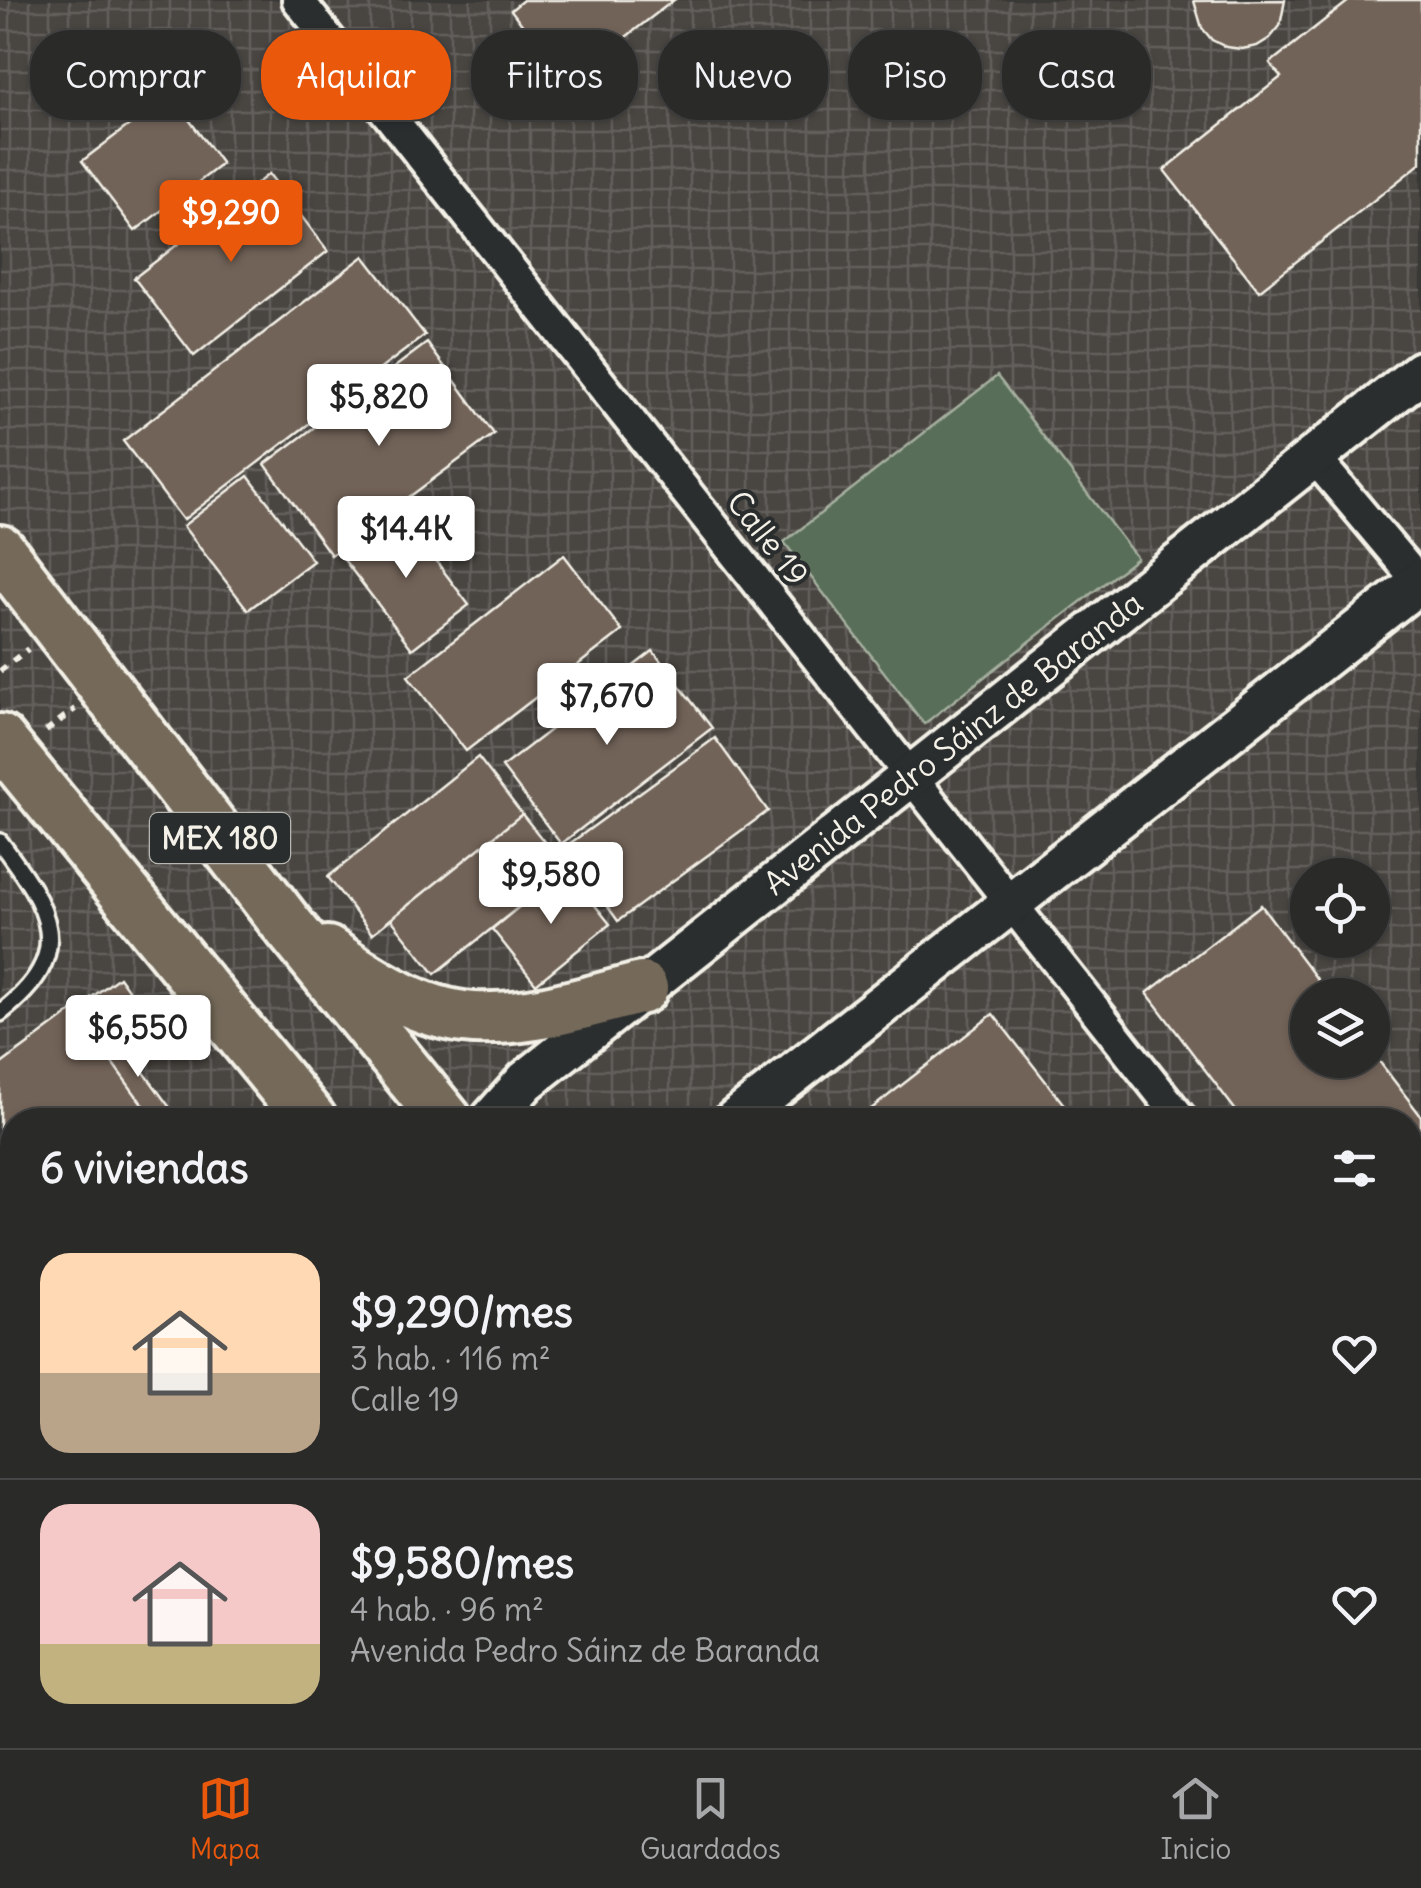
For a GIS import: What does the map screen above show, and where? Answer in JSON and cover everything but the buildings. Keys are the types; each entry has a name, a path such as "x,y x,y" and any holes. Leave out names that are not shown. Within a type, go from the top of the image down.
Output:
{"main road":[{"name":"MEX 180","path":"0,551 285,922 436,1108"},
{"name":"MEX 180","path":"23,735 302,1108"},
{"path":"285,922 358,974 408,1002 472,1018 536,1014 642,988"}],"street":[{"name":"Calle 19","path":"298,0 1173,1108"},
{"name":"Avenida Pedro Sáinz de Baranda","path":"502,1108 526,1080 1421,372"},
{"path":"751,1108 1420,581 1314,457"}],"lane":[{"path":"0,842 36,890 46,916 49,943 44,967 24,994 0,1013"}],"path":[{"path":"0,671 40,640"},
{"path":"23,735 88,699"}],"shaded area":[{"path":"0,0 1421,0 1421,1108 0,1108"}],"green space":[{"path":"997,376 1137,558 924,724 784,542"}]}
